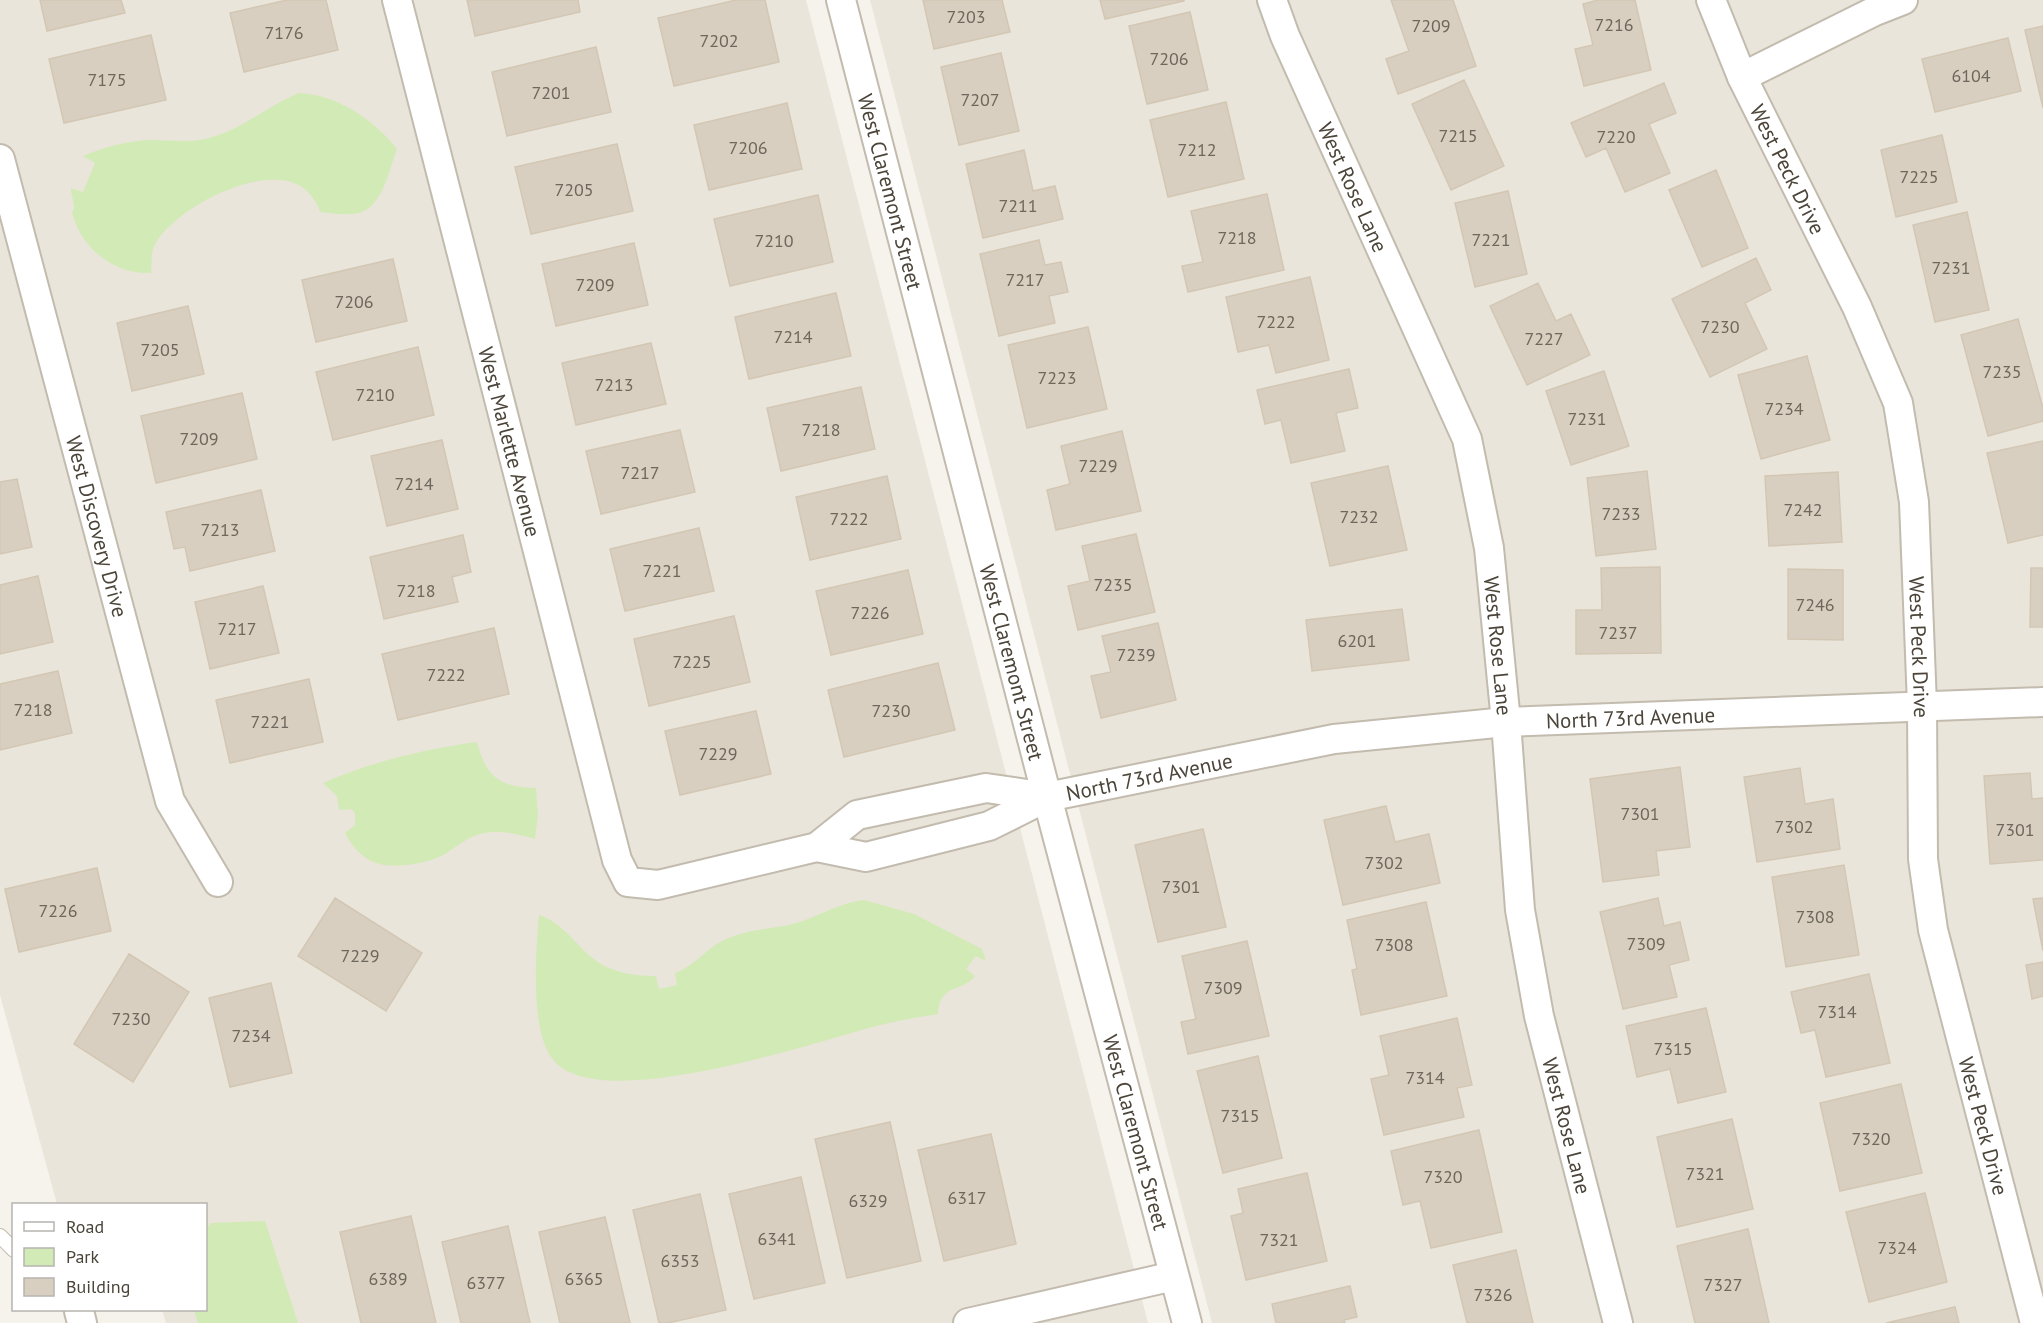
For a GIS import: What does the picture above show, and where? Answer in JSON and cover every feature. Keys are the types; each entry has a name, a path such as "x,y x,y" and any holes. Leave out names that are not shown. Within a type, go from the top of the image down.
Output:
{"street":[{"name":"West Marlette Avenue","path":"397,0 617,860 628,882"},
{"name":"West Claremont Street","path":"841,0 1047,797 1187,1323"},
{"name":"West Rose Lane","path":"1272,0 1290,46 1467,440 1489,548 1506,722 1520,910 1539,1016 1618,1323"},
{"name":"West Peck Drive","path":"1711,0 1742,77 1857,307 1898,404 1914,502 1922,705 1923,860 1933,930 2035,1323"},
{"path":"1742,77 1875,11 1903,0"},
{"name":"West Discovery Drive","path":"0,159 7,213 170,801 218,882"},
{"name":"North 73rd Avenue","path":"628,882 658,885 817,847 866,857 989,826 1047,797 1334,739 1506,722 2043,702"},
{"name":"North 73rd Avenue","path":"817,847 857,815 986,788 1047,797"},
{"path":"968,1323 1174,1276"}],"lane":[{"path":"0,1236 12,1248"}],"shaded area":[{"path":"0,0 806,0 1148,1323 166,1323 162,1311 207,1311 207,1203 57,1203 0,995"},
{"path":"870,0 2043,0 2043,1323 1212,1323"}],"green space":[{"path":"299,93 327,98 354,110 377,128 397,149 384,186 374,203 367,209 350,214 320,212 308,192 292,182 272,180 248,183 223,192 179,218 163,234 153,249 151,273 138,273 114,265 93,250 84,240 72,212 74,205 71,188 83,192 95,163 83,156 132,142 194,141 214,137"},
{"path":"477,742 485,764 496,778 512,785 536,788 538,815 535,839 508,833 480,834 437,858 392,866 374,862 358,852 345,833 355,825 355,813 351,809 339,810 337,796 323,783 398,757"},
{"path":"864,900 914,914 982,949 986,961 976,956 966,969 975,976 943,997 939,1004 938,1014 876,1026 759,1059 710,1070 661,1078 617,1081 580,1076 555,1062 547,1049 541,1033 536,992 539,915 554,922 590,956 605,966 630,974 656,976 659,989 677,985 675,973 726,939 743,933 789,925 845,904"},
{"path":"265,1221 298,1323 198,1323 194,1311 207,1311 207,1228 211,1223"}],"building":[{"path":"40,0 121,0 125,13 47,31"},
{"path":"287,0 326,0 338,50 244,72 230,13"},
{"path":"467,0 578,0 580,12 475,36"},
{"path":"736,0 765,0 779,62 674,86 658,18"},
{"path":"923,0 1002,0 1010,32 934,49"},
{"path":"1100,0 1184,0 1184,1 1105,19"},
{"path":"1391,0 1453,0 1476,66 1398,94 1386,59 1409,51"},
{"path":"1598,0 1635,0 1651,70 1584,86 1575,49 1593,45 1583,4"},
{"path":"1190,12 1208,90 1147,104 1129,26"},
{"path":"2043,26 2043,108 2025,30"},
{"path":"151,35 166,100 64,123 49,59"},
{"path":"2008,38 2021,91 1935,112 1922,59"},
{"path":"596,47 611,112 507,136 492,72"},
{"path":"1001,53 1019,131 959,145 941,67"},
{"path":"1464,80 1504,166 1451,190 1412,104"},
{"path":"1664,83 1676,113 1649,124 1670,173 1625,192 1606,148 1586,157 1571,123"},
{"path":"1226,102 1244,179 1168,197 1150,120"},
{"path":"787,103 802,169 709,190 694,125"},
{"path":"1942,135 1957,202 1896,217 1881,150"},
{"path":"617,144 633,211 531,234 515,167"},
{"path":"1024,150 1033,191 1055,186 1063,219 983,238 966,164"},
{"path":"1716,170 1748,248 1702,267 1669,190"},
{"path":"1508,191 1527,274 1475,287 1455,203"},
{"path":"1267,194 1284,270 1188,292 1182,266 1203,262 1191,211"},
{"path":"818,195 833,262 730,286 714,219"},
{"path":"1967,212 1989,310 1935,322 1913,225"},
{"path":"1039,240 1045,265 1061,262 1068,292 1049,296 1055,323 999,336 980,254"},
{"path":"634,243 648,305 556,326 542,264"},
{"path":"1756,258 1771,290 1745,303 1767,349 1710,377 1672,299"},
{"path":"393,259 407,321 316,342 302,280"},
{"path":"1310,277 1329,360 1276,373 1269,345 1238,352 1226,297"},
{"path":"1538,283 1556,321 1571,314 1590,355 1527,385 1490,306"},
{"path":"836,293 851,356 749,379 735,317"},
{"path":"188,306 204,374 132,391 117,323"},
{"path":"2018,319 2043,408 2043,421 1988,436 1961,335"},
{"path":"1088,327 1107,409 1027,428 1008,345"},
{"path":"651,343 666,404 576,425 562,363"},
{"path":"418,347 434,415 333,440 316,372"},
{"path":"1807,356 1830,440 1761,459 1738,375"},
{"path":"1349,369 1358,408 1336,413 1345,451 1291,463 1281,420 1265,424 1257,390"},
{"path":"1604,371 1629,446 1571,465 1546,391"},
{"path":"861,387 875,449 781,471 767,408"},
{"path":"242,393 257,459 156,483 141,416"},
{"path":"680,430 695,492 601,514 586,451"},
{"path":"1122,431 1141,511 1056,530 1047,490 1070,484 1061,446"},
{"path":"442,440 458,509 387,526 371,456"},
{"path":"2043,441 2043,535 2008,543 1987,453"},
{"path":"1388,466 1407,550 1330,566 1311,483"},
{"path":"1647,471 1656,549 1596,556 1587,478"},
{"path":"1838,472 1842,542 1769,546 1765,476"},
{"path":"887,476 901,539 810,560 796,497"},
{"path":"17,479 32,547 0,554 0,482"},
{"path":"261,490 275,551 190,571 185,547 174,549 166,512"},
{"path":"699,528 714,591 625,611 610,549"},
{"path":"1136,534 1155,612 1078,630 1068,586 1090,581 1082,546"},
{"path":"463,535 471,572 452,577 458,602 384,619 370,557"},
{"path":"1660,567 1661,653 1576,654 1576,610 1602,610 1601,568"},
{"path":"2031,568 2043,568 2043,627 2030,627"},
{"path":"1788,569 1843,570 1843,640 1788,639"},
{"path":"908,570 923,634 831,655 816,591"},
{"path":"38,576 53,642 0,654 0,585"},
{"path":"263,586 279,653 210,669 195,602"},
{"path":"1402,609 1409,660 1312,671 1306,620"},
{"path":"734,616 750,682 649,706 634,639"},
{"path":"1158,623 1176,700 1101,718 1091,676 1111,672 1102,636"},
{"path":"494,628 509,694 398,720 382,654"},
{"path":"938,663 955,730 844,757 828,690"},
{"path":"58,671 72,733 0,750 0,684"},
{"path":"309,679 323,742 230,763 216,700"},
{"path":"756,711 771,774 680,795 665,731"},
{"path":"1680,767 1690,847 1656,851 1659,875 1603,882 1590,779"},
{"path":"1800,768 1805,804 1833,799 1840,849 1757,862 1744,777"},
{"path":"2030,773 2032,799 2043,798 2043,860 1990,864 1984,776"},
{"path":"1386,806 1395,842 1429,834 1440,883 1343,905 1324,820"},
{"path":"1203,829 1226,927 1158,942 1135,845"},
{"path":"1844,865 1859,955 1786,967 1772,877"},
{"path":"97,868 111,931 19,952 5,889"},
{"path":"335,898 422,953 386,1011 298,956"},
{"path":"1658,898 1664,926 1680,922 1689,960 1669,965 1677,997 1623,1009 1600,912"},
{"path":"2043,898 2043,951 2033,899"},
{"path":"1426,902 1447,996 1361,1015 1352,970 1357,969 1347,920"},
{"path":"1247,941 1269,1036 1188,1054 1181,1022 1196,1019 1182,956"},
{"path":"129,954 189,992 133,1082 74,1044"},
{"path":"2043,962 2043,996 2032,999 2026,965"},
{"path":"1869,974 1890,1063 1826,1077 1815,1030 1801,1033 1791,992"},
{"path":"271,983 292,1073 230,1087 209,998"},
{"path":"1706,1008 1726,1092 1678,1103 1670,1069 1637,1077 1626,1026"},
{"path":"1457,1018 1472,1085 1457,1088 1464,1117 1384,1135 1371,1079 1389,1075 1380,1036"},
{"path":"1258,1056 1282,1158 1223,1173 1197,1071"},
{"path":"1901,1084 1922,1173 1840,1191 1820,1103"},
{"path":"1732,1119 1753,1209 1677,1227 1657,1137"},
{"path":"890,1122 921,1261 847,1278 815,1139"},
{"path":"1479,1130 1502,1232 1431,1248 1420,1201 1403,1205 1391,1151"},
{"path":"991,1134 1016,1244 944,1261 918,1150"},
{"path":"1307,1173 1327,1261 1246,1280 1231,1216 1243,1213 1238,1189"},
{"path":"801,1177 825,1283 754,1299 729,1194"},
{"path":"1925,1193 1947,1282 1869,1302 1846,1212"},
{"path":"700,1194 726,1310 659,1323 633,1210"},
{"path":"411,1216 436,1323 361,1323 340,1232"},
{"path":"605,1217 630,1323 560,1323 539,1232"},
{"path":"508,1226 530,1323 461,1323 442,1242"},
{"path":"1748,1229 1769,1323 1695,1323 1677,1246"},
{"path":"1516,1250 1533,1323 1467,1323 1453,1265"},
{"path":"1350,1286 1357,1317 1344,1320 1345,1323 1276,1323 1272,1304"},
{"path":"1955,1307 1959,1323 1886,1323"}]}
